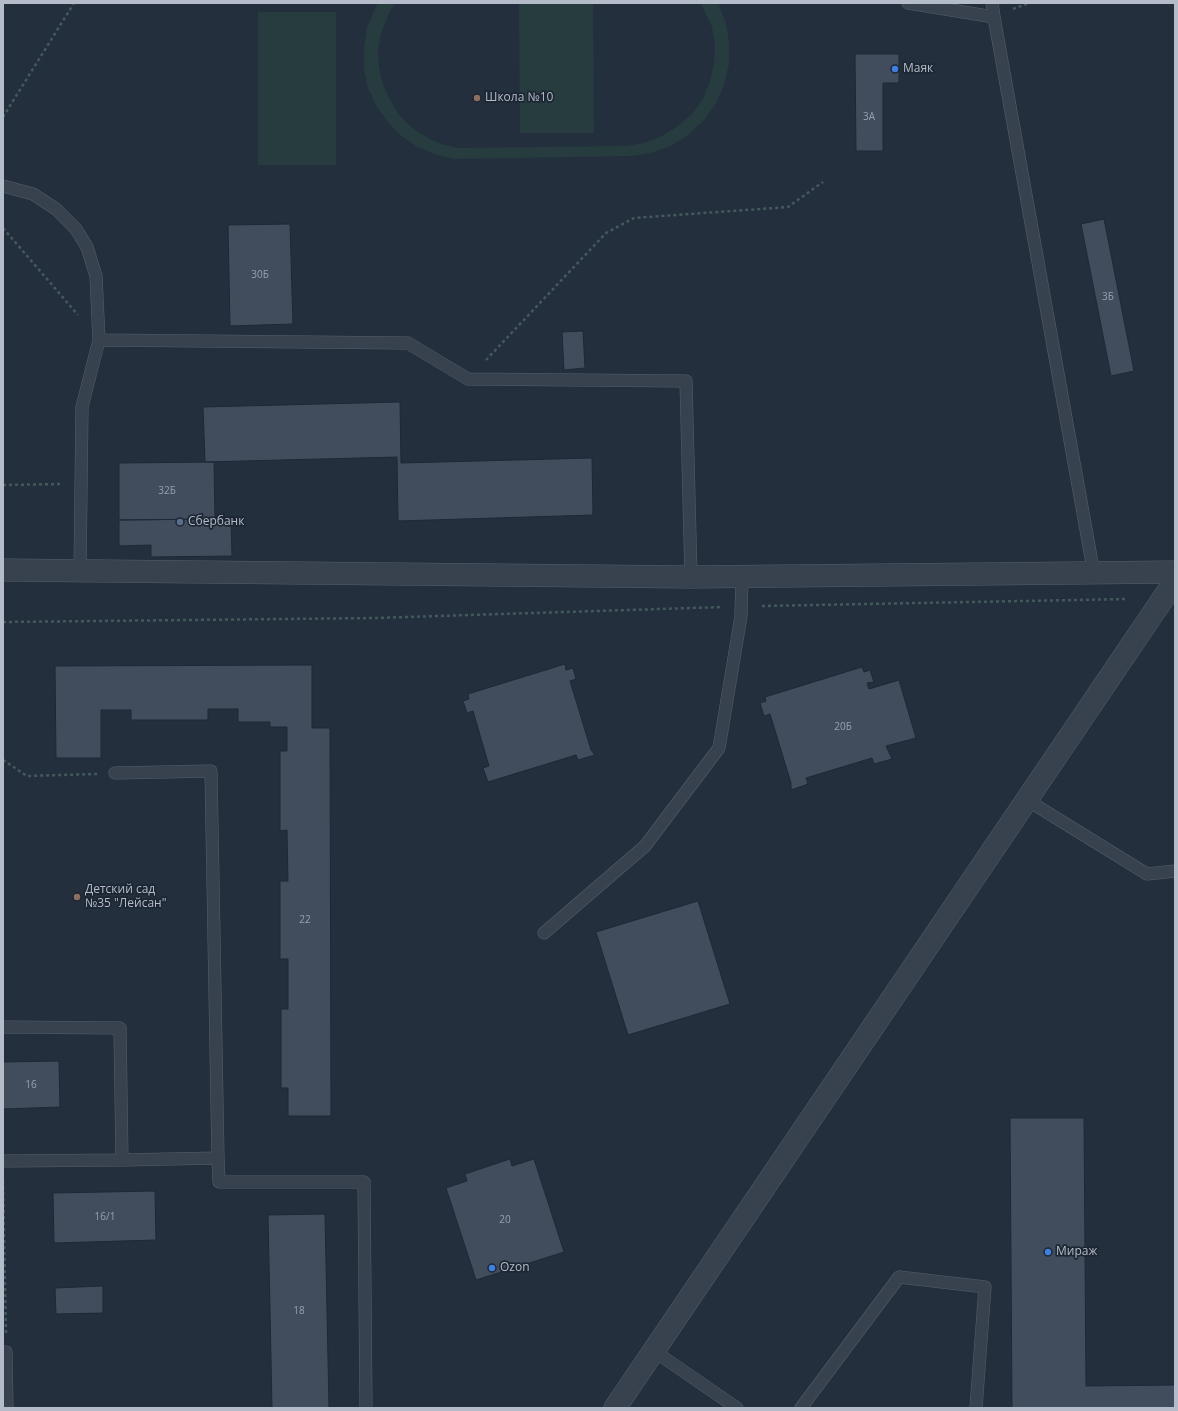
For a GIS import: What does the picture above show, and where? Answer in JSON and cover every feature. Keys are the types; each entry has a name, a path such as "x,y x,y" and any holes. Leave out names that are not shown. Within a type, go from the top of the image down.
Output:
{"street":[{"path":"3,570 691,577 1175,572"},
{"path":"616,1408 1175,581"}],"lane":[{"path":"908,3 994,17"},
{"path":"992,3 1094,574"},
{"path":"3,186 33,194 56,208 76,229 87,247 96,276 99,340 82,408 80,571"},
{"path":"99,340 408,344 468,379 686,381 691,577"},
{"path":"544,933 645,846 719,748 742,607 742,576"},
{"path":"115,773 211,771 219,1182 364,1182 366,1408"},
{"path":"1027,800 1147,874 1175,871"},
{"path":"3,1027 120,1028 122,1160"},
{"path":"3,1161 218,1158"},
{"path":"801,1408 899,1278 985,1287 976,1408"},
{"path":"654,1350 738,1408"},
{"path":"5,1352 7,1408"}],"path":[{"path":"3,117 74,3"},
{"path":"468,379 606,234 634,218 788,206 823,182"},
{"path":"3,228 99,340"},
{"path":"3,485 81,484"},
{"path":"3,622 376,618 742,607 1163,599"},
{"path":"3,760 26,776 115,773"},
{"path":"3,1174 5,1352"}],"green space":[{"path":"378,3 395,3 382,30 378,49 379,68 383,85 390,100 399,115 412,128 441,144 458,148 626,146 644,143 662,136 678,126 692,114 703,99 710,81 714,64 715,45 712,27 701,3 718,3 726,23 729,43 729,64 724,85 716,103 704,120 688,135 671,146 651,153 630,156 453,159 434,154 416,146 400,135 387,121 376,105 368,88 364,69 364,48 367,27"},
{"path":"519,3 593,3 594,133 520,133"},
{"path":"258,12 336,12 336,165 258,165"}],"building":[{"path":"855,54 899,54 899,83 883,83 883,151 856,151"},
{"path":"1104,219 1134,371 1111,376 1081,224"},
{"path":"290,224 293,324 230,326 228,225"},
{"path":"583,331 585,368 564,370 562,332"},
{"path":"400,402 401,463 592,458 593,515 398,521 397,457 205,462 203,407"},
{"path":"214,462 215,519 119,520 119,463"},
{"path":"231,519 232,556 151,557 151,545 119,546 119,520"},
{"path":"565,664 566,670 573,668 576,679 570,681 591,750 595,755 578,760 576,755 488,782 483,768 489,766 473,711 467,713 463,701 469,699 468,694"},
{"path":"312,665 312,728 330,728 331,1116 288,1116 288,1088 281,1088 281,1009 288,1009 288,959 280,959 280,881 288,881 287,830 280,831 280,751 287,751 287,727 270,727 270,722 238,722 238,709 208,709 208,720 131,720 131,710 101,710 101,758 56,758 55,666"},
{"path":"862,667 864,672 870,670 874,682 867,683 869,689 899,680 916,738 886,746 892,759 874,764 872,758 806,778 808,784 791,790 791,783 770,714 764,716 760,703 766,701 765,697"},
{"path":"698,901 730,1004 628,1035 596,932"},
{"path":"59,1061 60,1107 3,1109 3,1062"},
{"name":"Мираж","path":"1010,1118 1084,1118 1086,1386 1175,1385 1175,1408 1012,1408"},
{"path":"510,1159 512,1166 534,1159 564,1252 476,1280 446,1188 467,1181 465,1174"},
{"path":"155,1191 156,1240 54,1243 53,1193"},
{"path":"325,1214 329,1408 272,1408 268,1215"},
{"path":"103,1286 103,1313 56,1314 55,1288"}],"place":[{"name":"Маяк","path":"895,69"},
{"name":"Школа №10","path":"477,98"},
{"name":"Сбербанк","path":"180,522"},
{"name":"Детский сад №35 \"Лейсан\"","path":"77,897"},
{"name":"Мираж","path":"1048,1252"},
{"name":"Ozon","path":"492,1268"}]}
